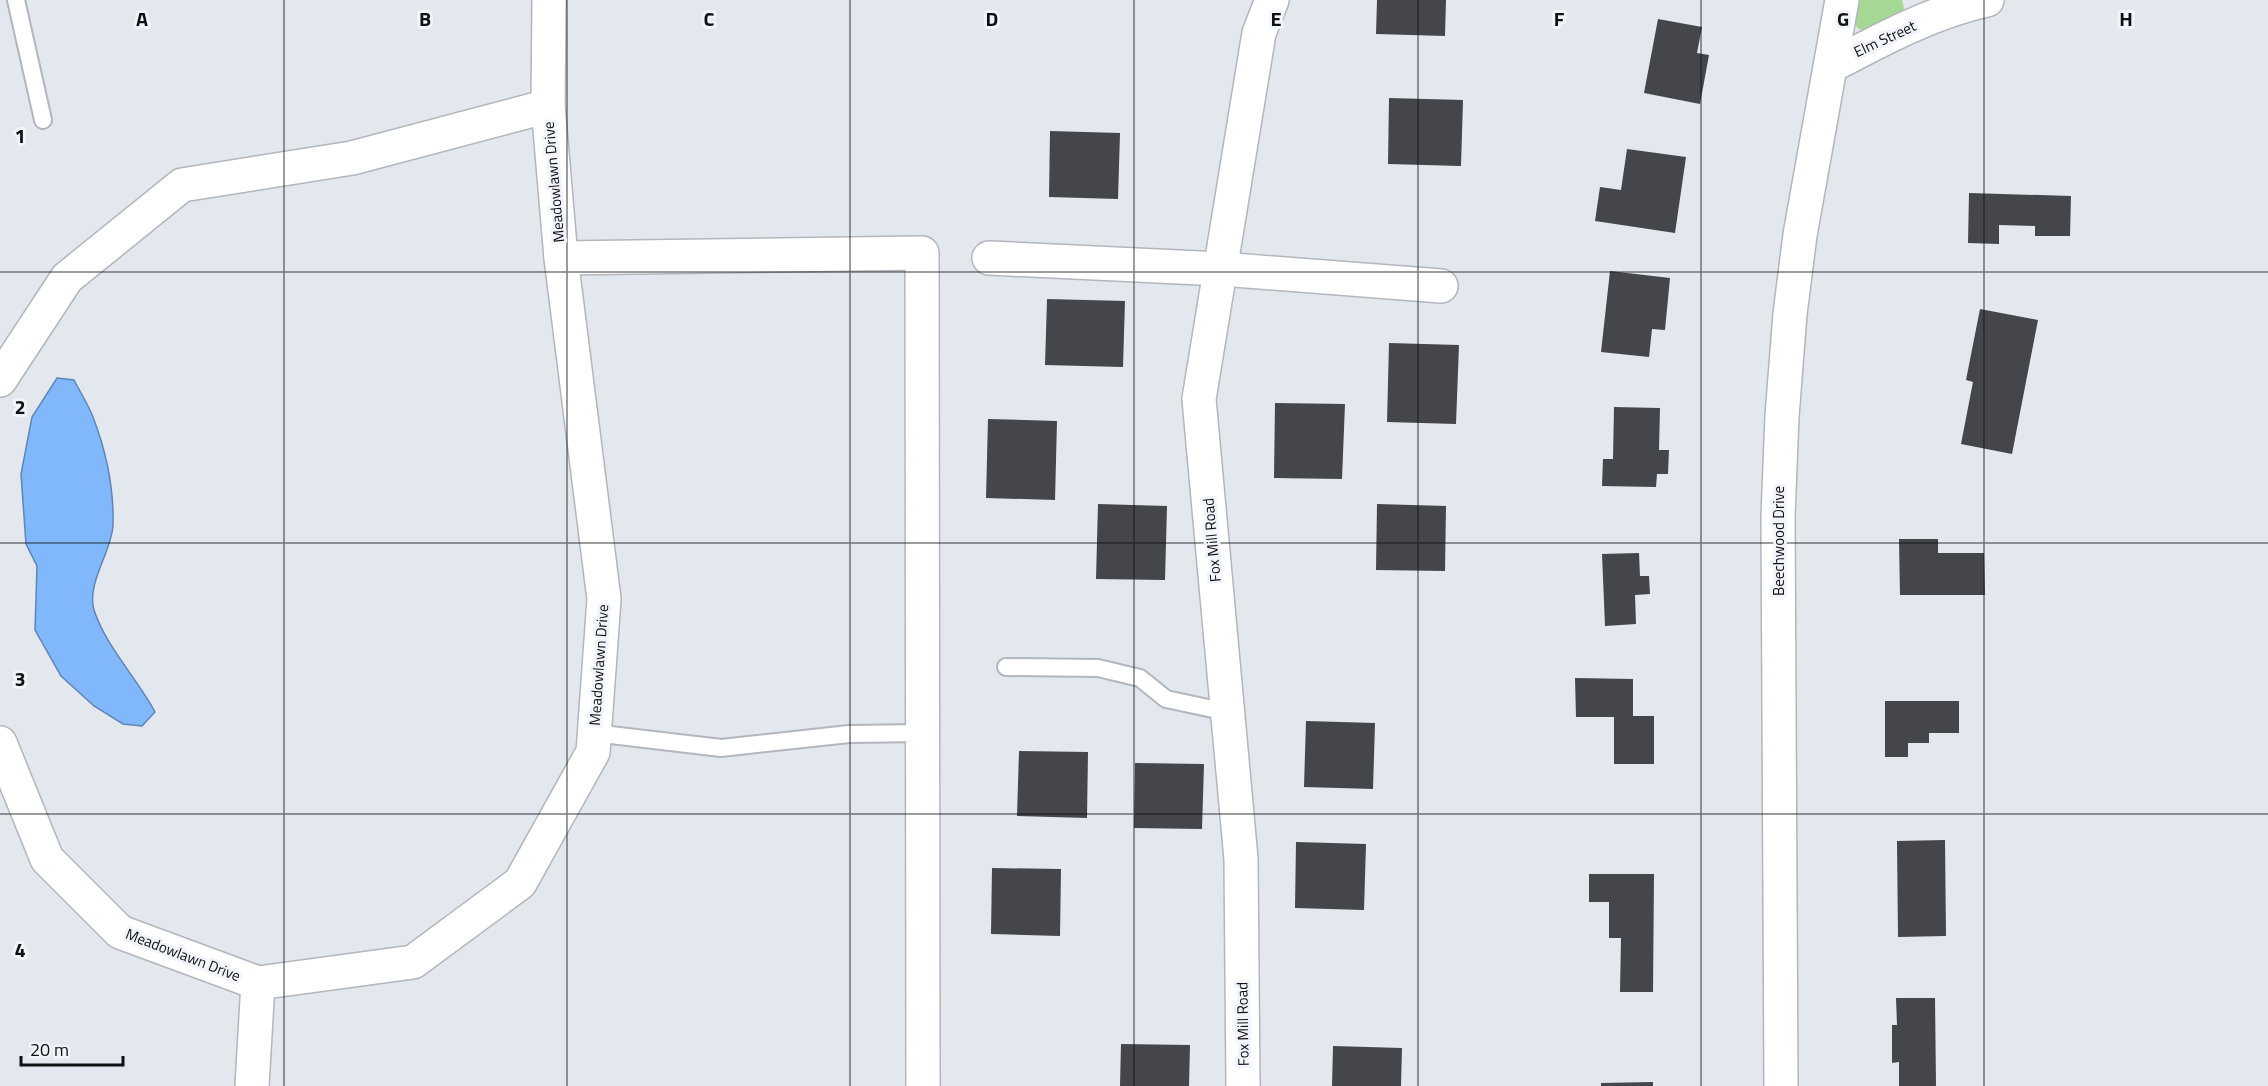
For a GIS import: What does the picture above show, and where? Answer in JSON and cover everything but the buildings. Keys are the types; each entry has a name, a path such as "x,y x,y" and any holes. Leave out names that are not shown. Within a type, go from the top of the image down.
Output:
{"street":[{"name":"Meadowlawn Drive","path":"0,743 47,859 120,932 258,983 413,962 520,883 593,752 604,599 561,258 548,106 549,0"},
{"name":"Fox Mill Road","path":"1243,1086 1241,859 1199,399 1259,33 1272,0"},
{"name":"Beechwood Drive","path":"1780,1086 1778,516 1782,416 1790,314 1800,235 1842,0"},
{"name":"Elm Street","path":"1831,66 1934,7 1987,0"},
{"name":"Meadowlawn Drive","path":"0,380 66,278 182,185 352,158 548,106"},
{"path":"561,258 922,253 923,1086"},
{"path":"989,258 1221,269 1441,286"},
{"name":"Meadowlawn Drive","path":"252,1086 258,983"}],"lane":[{"path":"16,0 43,120"},
{"path":"1006,667 1098,668 1140,678 1166,699 1227,712"},
{"path":"594,733 722,748 849,734 923,733"}],"green space":[{"path":"1859,0 1902,0 1904,8 1886,23 1869,30 1862,30 1856,26 1854,19"}],"water":[{"path":"57,378 74,380 93,417 102,443 111,484 113,525 112,535 93,589 92,600 99,624 106,637 155,712 142,726 123,724 94,706 61,676 35,630 37,566 26,544 21,474 32,417"}]}
